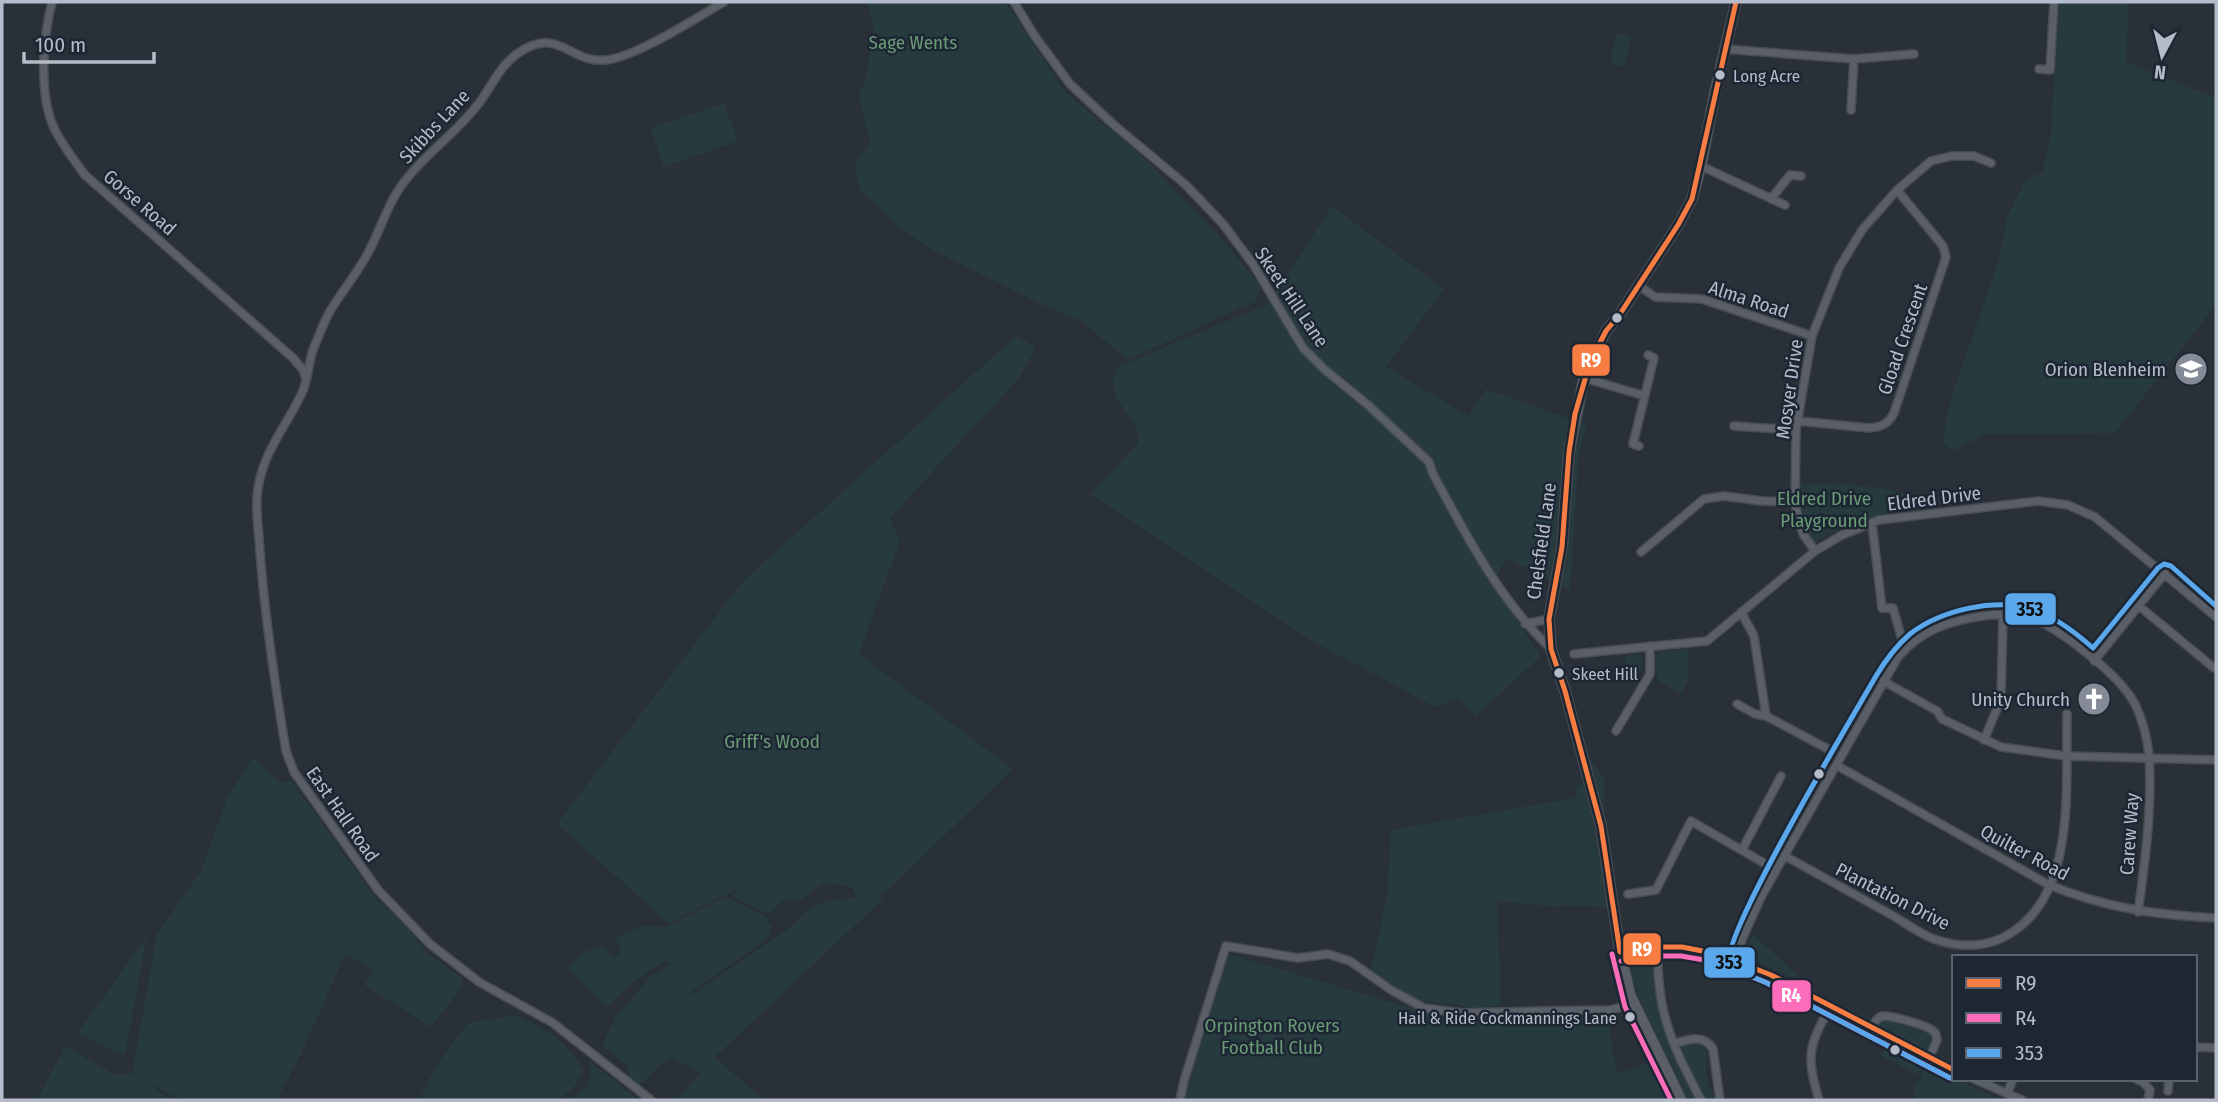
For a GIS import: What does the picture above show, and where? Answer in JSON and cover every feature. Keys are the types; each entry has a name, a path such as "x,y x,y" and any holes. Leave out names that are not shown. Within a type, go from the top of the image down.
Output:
{"street":[{"name":"Gorse Road","path":"51,2 44,51 46,92 54,127 64,146 85,175 296,361 307,379"},
{"name":"Skibbs Lane","path":"307,379 312,351 329,313 369,252 397,192 430,153 461,126 497,75 515,55 531,46 547,42 561,45 592,60 606,60 626,54 699,18 724,2"},
{"name":"Skeet Hill Lane","path":"1014,2 1070,84 1186,185 1223,224 1259,274 1303,348 1429,462 1481,562 1525,624 1550,649"},
{"name":"Chelsfield Lane","path":"1681,1100 1633,1004 1620,952 1601,826 1565,691 1550,649 1549,619 1562,547 1569,452 1584,378 1606,331 1687,208 1702,166 1724,49 1736,2"},
{"path":"2039,69 2050,70 2054,2"},
{"path":"1724,49 1854,59 1914,54"},
{"path":"1851,110 1854,59"},
{"name":"Mosyer Drive","path":"1815,551 1803,534 1795,502 1796,430 1812,336 1839,268 1863,230 1897,190 1931,161 1951,156 1974,156 1991,163"},
{"path":"1702,166 1785,205"},
{"path":"1771,199 1790,175 1801,176"},
{"name":"Gload Crescent","path":"1797,421 1880,428 1894,413 1946,257 1943,246 1897,190"},
{"name":"Alma Road","path":"1638,285 1655,298 1703,299 1812,336"},
{"path":"296,361 312,351"},
{"path":"1639,446 1633,444 1654,358 1648,355"},
{"path":"1584,378 1645,396"},
{"name":"East Hall Road","path":"307,379 290,418 268,455 258,485 265,620 286,751 294,772 378,890 430,944 479,982 553,1023 651,1100"},
{"path":"1734,426 1796,430"},
{"path":"1641,552 1704,499 1724,496 1795,502"},
{"name":"Eldred Drive","path":"1574,654 1707,641 1815,551 1842,535 1872,523 1919,514 2038,501 2068,505 2095,517 2216,617"},
{"path":"1872,523 1882,608 1893,608 1905,650"},
{"path":"2094,660 2165,573"},
{"path":"2208,610 2216,601"},
{"path":"2139,606 2214,668"},
{"path":"1741,612 1754,636 1766,716"},
{"path":"1735,961 1752,914 1776,870 1883,681 1905,650 1923,635 1948,623 2003,614 2001,699 1984,740"},
{"name":"Carew Way","path":"2003,614 2023,616 2044,623 2094,660 2128,692 2144,726 2149,759 2147,823 2138,912"},
{"path":"1525,624 1549,619"},
{"path":"1616,731 1650,674 1650,646"},
{"path":"1883,681 1937,711 1942,719 2000,747 2066,755 2216,760"},
{"path":"1737,704 1828,749"},
{"name":"Plantation Drive","path":"1785,856 1934,939 1963,946 1990,943 2014,932 2033,915 2049,885 2062,851 2067,714"},
{"name":"Quilter Road","path":"1836,765 2049,885 2101,904 2138,912 2216,918"},
{"path":"1742,850 1781,776"},
{"path":"1628,894 1656,890 1691,821 1776,870"},
{"path":"1180,1100 1226,946 1298,958 1328,954 1350,961 1391,990 1424,1008 1462,1013 1610,1010 1633,1004"},
{"path":"1620,952 1657,947 1698,949 1735,961 1771,975 1952,1069"},
{"path":"1657,947 1660,991 1674,1045 1700,1100"},
{"path":"1819,1100 1809,1059 1815,1034 1830,1007"},
{"path":"1871,1029 1882,1016 1930,1028 1936,1033 1937,1040 1929,1059"},
{"path":"1674,1045 1699,1038 1709,1043 1713,1049 1720,1100"},
{"path":"2197,1047 2216,1048"},
{"path":"1978,1081 2022,1100"},
{"path":"2007,1094 2012,1081"},
{"path":"2141,1081 2150,1090 2148,1100"},
{"path":"2168,1091 2169,1081"}],"green space":[{"name":"Sage Wents","path":"866,2 1005,2 1066,93 1148,161 1261,286 1256,301 1127,360 1082,321 1041,304 930,249 894,223 860,190 854,165 870,143 861,107 860,90 866,79 874,25"},
{"path":"2059,2 2129,2 2126,62 2216,98 2216,305 2115,433 1986,434 1952,451 1942,442 1951,398 1999,260 2007,217 2026,179 2043,172 2051,132"},
{"path":"1617,33 1631,37 1624,67 1610,63"},
{"path":"724,103 738,141 664,167 651,128"},
{"path":"1332,206 1444,289 1386,367 1469,416 1486,389 1587,425 1579,452 1570,590 1507,558 1493,585 1541,656 1476,716 1458,699 1435,707 1309,639 1091,494 1138,443 1135,426 1119,401 1112,382 1120,366 1268,304"},
{"name":"Griff's Wood","path":"1016,336 1036,347 1019,378 890,518 900,541 859,654 1013,769 883,895 866,888 882,897 881,901 715,1057 764,1100 676,1100 701,1072 672,1058 662,1063 647,1079 637,1085 629,1078 628,1067 602,1045 615,1018 649,978 671,964 667,959 632,983 606,1008 568,969 580,954 600,946 615,957 622,950 615,937 644,926 666,927 726,897 765,916 772,927 766,940 691,992 691,995 792,926 806,911 827,901 859,897 853,891 854,888 828,883 815,888 795,902 785,898 773,911 766,913 731,896 743,886 669,923 557,824 742,582"},
{"name":"Eldred Drive Playground","path":"1838,483 1898,491 1911,497 1914,507 1862,520 1813,543 1799,515 1797,485"},
{"path":"1688,649 1688,668 1685,671 1688,671 1689,679 1681,694 1657,680 1655,658 1660,652"},
{"path":"1637,654 1643,659 1640,673 1636,674 1624,657"},
{"path":"253,757 281,783 291,780 374,896 408,929 427,953 462,978 463,986 431,1027 364,985 373,969 345,955 277,1100 181,1100 141,1079 171,1100 37,1100 65,1046 114,1074 132,1074 157,934 201,871 227,798"},
{"path":"1590,758 1605,779 1604,818 1601,817 1597,791 1586,760"},
{"path":"1583,784 1594,824 1609,907 1560,907 1497,901 1501,1005 1481,1009 1413,999 1371,971 1387,895 1391,830 1575,798 1577,786"},
{"path":"1753,934 1806,985 1748,956 1747,949"},
{"path":"147,936 125,1055 77,1034"},
{"name":"Orpington Rovers Football Club","path":"1229,954 1421,1011 1491,1017 1609,1015 1618,1074 1654,1060 1674,1100 1184,1100"},
{"path":"1654,955 1663,1028 1697,1100 1687,1100 1628,969 1635,958"},
{"path":"516,1015 555,1037 578,1061 584,1071 569,1091 557,1100 420,1100 435,1069 468,1023"},
{"path":"1884,1018 1933,1035 1930,1049 1926,1050 1880,1029 1880,1019"},
{"path":"1696,1041 1704,1046 1707,1052 1707,1080 1717,1100 1706,1100 1680,1047 1683,1043"},
{"path":"1886,1046 1924,1065 1919,1075 1881,1056"},
{"path":"590,1061 638,1100 570,1100 587,1084"},
{"path":"1926,1066 1952,1078 1952,1081 1960,1081 2002,1100 1916,1100 1913,1091"}],"transit line":[{"name":"R9","path":"1736,2 1692,199 1678,225 1606,331 1590,362 1575,414 1569,452 1562,547 1549,619 1551,649 1601,826 1620,952 1682,947 1718,954 1771,975 1952,1069"},
{"name":"353","path":"1950,1078 1767,983 1729,967 1731,949 1764,874 1817,778 1887,659 1910,634 1937,618 1969,608 2019,606 2058,621 2093,648 2164,564 2171,566 2216,606"},
{"name":"R4","path":"1612,954 1625,1007 1671,1100"},
{"name":"R4","path":"1621,961 1681,956 1716,962 1767,983 1950,1078"}],"place":[{"name":"Long Acre","path":"1720,75"},
{"name":"Orion Blenheim","path":"2191,369"},
{"name":"Skeet Hill","path":"1559,673"},
{"name":"Unity Church","path":"2094,699"},
{"name":"Hail & Ride Cockmannings Lane","path":"1630,1017"}]}
